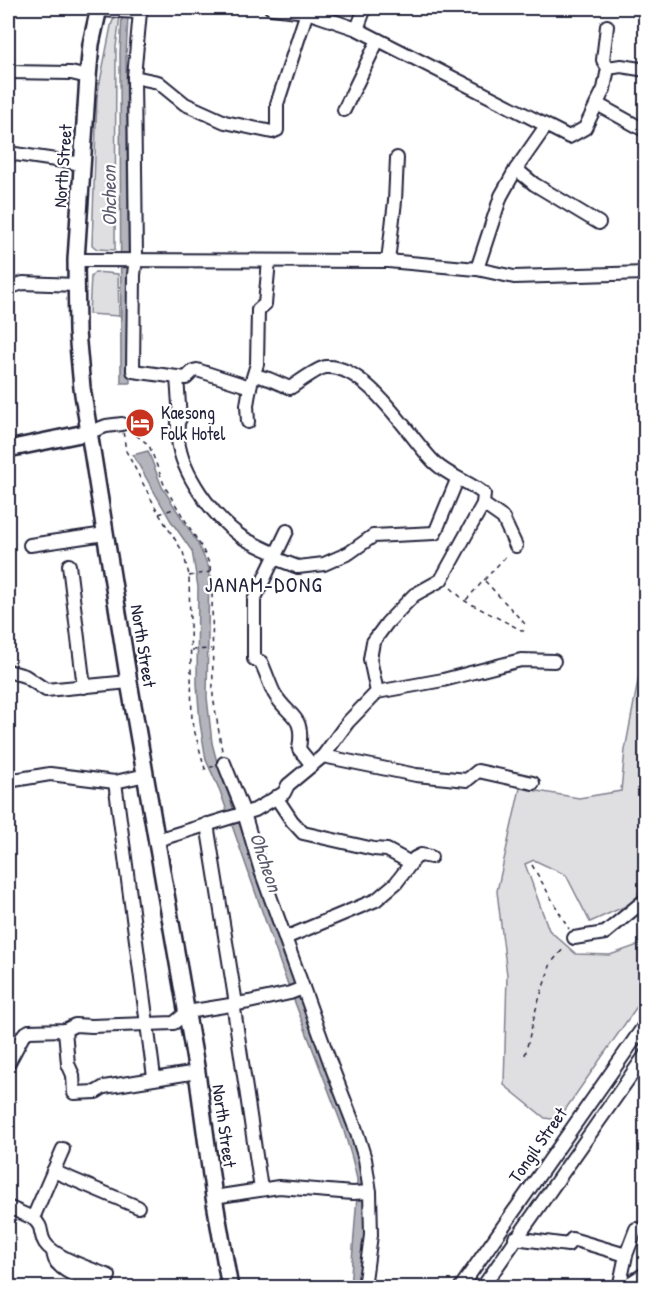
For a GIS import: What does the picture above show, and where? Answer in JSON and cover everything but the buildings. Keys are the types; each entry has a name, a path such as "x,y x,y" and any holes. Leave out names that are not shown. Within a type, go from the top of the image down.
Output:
{"main road":[{"name":"North Street","path":"99,9 91,44 76,260 77,332 81,377 129,681 197,1071 214,1197 230,1287"},
{"path":"8,448 90,432"}],"street":[{"path":"271,8 307,12 357,29 569,137 585,128 604,89 608,68 603,60 607,26"},
{"path":"357,29 365,8"},
{"path":"99,9 133,10 134,371 186,378 197,370 252,381 269,379 290,388 324,367 349,373 363,381 435,463 457,480 477,488 484,494 483,504 441,579 414,595 387,623 373,642 370,659 377,692"},
{"path":"134,78 158,82 185,104 225,122 272,132 277,130 277,104 307,12"},
{"path":"344,110 378,40"},
{"path":"608,68 621,66 645,70"},
{"path":"8,72 71,73 88,77"},
{"path":"597,104 645,130"},
{"path":"477,270 501,196 516,169 546,126"},
{"path":"8,153 82,164"},
{"path":"388,261 397,158"},
{"path":"516,169 534,184 600,223"},
{"path":"76,260 388,261 477,270 514,277 645,273"},
{"path":"248,422 247,405 258,348 258,310 266,304 269,261"},
{"path":"8,288 23,283 76,285"},
{"path":"177,377 180,419 178,439 183,458 196,488 222,520 241,536 298,567 324,564 349,553 373,536 435,533 457,480"},
{"path":"90,432 106,426 122,424"},
{"path":"483,504 503,518 516,546"},
{"path":"287,531 254,600 254,659 261,662 274,693 288,712 296,717 301,726 299,749 312,765"},
{"path":"30,545 105,534"},
{"path":"69,565 84,687"},
{"path":"157,840 255,810 284,793 288,784 323,756 348,722 377,692 443,680 521,660 554,661"},
{"path":"8,671 25,676 46,690 129,681"},
{"path":"323,756 416,775 467,780 478,771 533,783"},
{"path":"224,763 244,813 261,871 285,938 298,990 356,1130 365,1159 371,1235 364,1287"},
{"path":"8,781 50,774 115,782 146,775"},
{"path":"115,782 154,1077"},
{"path":"276,797 303,833 387,850 411,863"},
{"path":"207,824 236,1004 234,1008 261,1189"},
{"path":"285,938 376,900 396,884 415,858 421,855 431,857"},
{"path":"574,938 605,933 645,899"},
{"path":"8,1064 24,1034 29,1031 65,1030 75,1025 174,1023 187,1012 298,990"},
{"name":"Tongil Street","path":"460,1287 645,1023"},
{"path":"65,1030 68,1064 73,1075 74,1093 96,1092 104,1087 197,1071"},
{"name":"Tongil Street","path":"482,1287 645,1054"},
{"path":"630,1075 645,1068"},
{"path":"33,1218 63,1149"},
{"path":"53,1171 138,1207"},
{"path":"214,1197 279,1187 369,1192"},
{"path":"8,1207 33,1218 41,1225 44,1241 53,1252 57,1263 63,1270 76,1276"},
{"path":"620,1287 626,1254 636,1228"},
{"path":"515,1238 568,1245 572,1239 626,1254"},
{"path":"620,1287 645,1273"}],"path":[{"path":"122,424 149,445 158,472 202,548 210,572 213,696 224,763"},
{"path":"122,424 126,451 159,514 183,552 190,576 193,650 192,722 201,758 207,769"},
{"path":"159,514 177,508"},
{"path":"465,601 516,546"},
{"path":"190,576 210,572"},
{"path":"441,579 465,601 527,633"},
{"path":"485,580 525,624"},
{"path":"193,650 211,649"},
{"path":"525,1055 536,1009 551,963 574,938 532,865"}],"shaded area":[{"path":"122,15 128,17 126,56 130,383 121,383 120,53"},
{"path":"120,16 116,47 115,250 97,249 92,245 97,97 111,26 113,20"},
{"path":"95,272 118,274 119,316 89,314 91,276"},
{"path":"148,451 162,487 197,542 209,568 207,697 212,743 218,766 360,1157 365,1222 360,1287 350,1287 357,1196 357,1179 352,1158 220,791 206,760 197,684 198,587 192,551 171,521 133,455"},
{"path":"645,644 646,872 641,875 637,901 590,922 566,875 534,860 525,864 549,930 576,954 610,955 641,944 645,936 645,995 558,1120 545,1118 504,1085 507,975 497,891 520,788 579,798 621,791 625,750"}],"place":[{"name":"Kaesong Folk Hotel","path":"140,423"}],"district":[{"name":"JANAM-DONG","path":"264,585"}],"water label":[{"name":"Ohcheon","path":"109,196"},
{"name":"Ohcheon","path":"266,862"}]}
